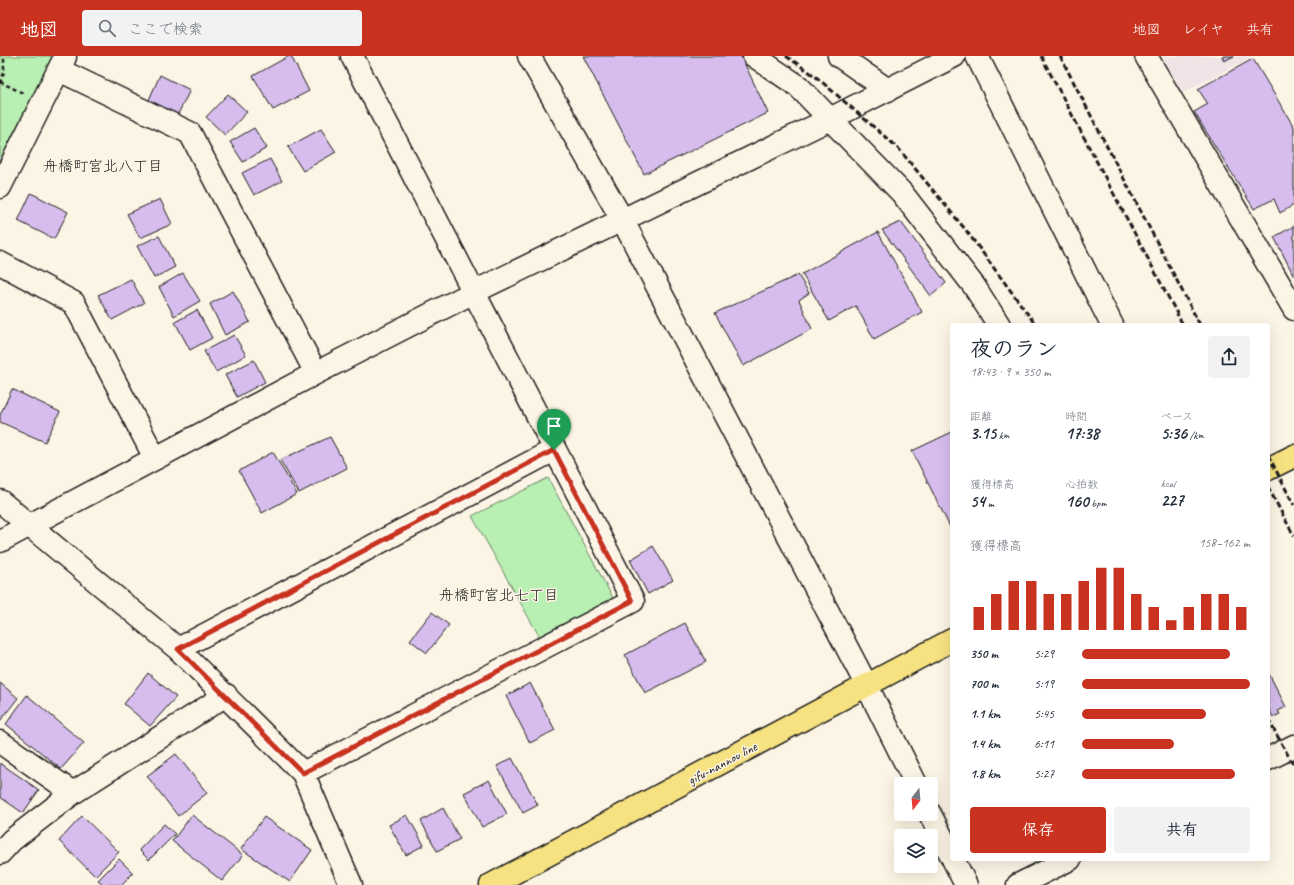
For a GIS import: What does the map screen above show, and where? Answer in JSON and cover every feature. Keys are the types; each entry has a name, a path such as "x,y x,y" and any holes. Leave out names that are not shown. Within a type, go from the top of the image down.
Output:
{"main road":[{"path":"1270,467 1294,456"},
{"name":"gifu-nannou line","path":"491,885 950,641"}],"street":[{"path":"303,773 632,601 352,56"},
{"path":"529,56 623,221 867,686 912,777"},
{"path":"754,56 798,86 902,193 974,286 998,323"},
{"path":"839,56 888,90"},
{"path":"0,541 316,373 474,292 623,221 954,56"},
{"path":"977,56 1111,323"},
{"path":"1146,56 1294,309"},
{"path":"0,187 62,63 190,133 316,373"},
{"path":"0,263 74,303 155,458"},
{"path":"178,649 554,450"},
{"path":"0,501 178,649 303,773 351,885"},
{"path":"0,853 12,840 72,793 226,695"},
{"path":"0,742 72,793"},
{"path":"1270,758 1294,746"},
{"path":"934,821 950,854"},
{"path":"954,861 966,885"},
{"path":"1018,885 1066,861"}],"path":[{"path":"4,56 4,73 0,83 26,95"}],"shaded area":[{"path":"1162,56 1253,56 1182,93"}],"green space":[{"path":"0,56 53,56 0,165"},
{"path":"548,478 613,598 539,636 472,516"}],"building":[{"path":"291,56 309,91 273,110 253,76"},
{"path":"583,56 741,56 768,113 644,174"},
{"path":"1222,56 1234,56 1224,61"},
{"path":"1253,59 1294,127 1294,205 1280,213 1274,199 1254,209 1194,112 1208,104 1198,89"},
{"path":"160,75 190,90 177,116 148,102"},
{"path":"228,94 247,112 225,135 206,117"},
{"path":"254,128 267,148 243,162 230,142"},
{"path":"321,129 336,152 303,171 288,147"},
{"path":"270,159 282,181 254,195 242,173"},
{"path":"31,193 68,212 54,239 18,221"},
{"path":"160,199 172,224 140,238 127,214"},
{"path":"901,222 946,283 931,296 882,230"},
{"path":"1294,226 1294,276 1274,237"},
{"path":"878,232 922,312 874,339 856,306 829,321 802,274"},
{"path":"159,236 175,267 154,278 137,246"},
{"path":"183,273 200,301 174,316 159,287"},
{"path":"798,275 809,293 799,300 812,329 743,366 715,313"},
{"path":"131,279 144,303 112,320 98,295"},
{"path":"233,291 250,322 225,335 210,304"},
{"path":"197,310 212,338 190,350 175,322"},
{"path":"234,335 246,355 216,372 204,351"},
{"path":"254,360 265,382 237,397 225,375"},
{"path":"12,389 60,412 45,442 0,422 0,415"},
{"path":"950,433 950,527 912,451"},
{"path":"330,437 347,468 299,493 280,460"},
{"path":"273,452 297,494 262,513 239,471"},
{"path":"653,546 673,580 648,594 630,560"},
{"path":"432,612 449,625 427,653 410,640"},
{"path":"685,623 706,662 645,693 625,655"},
{"path":"148,673 176,697 150,726 124,704"},
{"path":"1270,676 1286,707 1278,711 1280,714 1273,717 1270,711"},
{"path":"0,683 18,698 0,721"},
{"path":"530,683 555,730 530,743 506,696"},
{"path":"27,695 84,743 61,769 6,724"},
{"path":"176,754 207,793 178,816 147,776"},
{"path":"512,758 538,805 523,813 497,766"},
{"path":"0,763 39,790 23,813 0,797"},
{"path":"489,780 507,814 482,827 464,793"},
{"path":"443,808 460,839 437,851 421,821"},
{"path":"192,815 243,855 222,881 172,841"},
{"path":"407,815 424,845 406,855 389,825"},
{"path":"82,816 119,852 95,876 59,841"},
{"path":"264,817 312,850 290,882 241,849"},
{"path":"164,824 175,834 149,860 139,850"},
{"path":"119,859 133,873 121,885 104,885 98,880"}],"railway":[{"path":"786,56 815,76 898,148 965,229 1035,323"},
{"path":"1041,56 1182,323"},
{"path":"1060,56 1199,323"},
{"path":"1270,459 1294,505"},
{"path":"1270,491 1294,536"},
{"path":"1270,723 1294,766"}],"district":[{"name":"舟橋町宮北八丁目","path":"103,166"},
{"name":"舟橋町宮北七丁目","path":"499,595"}],"route":[{"path":"554,450 632,601 303,773 178,649 225,624 554,450"}]}
